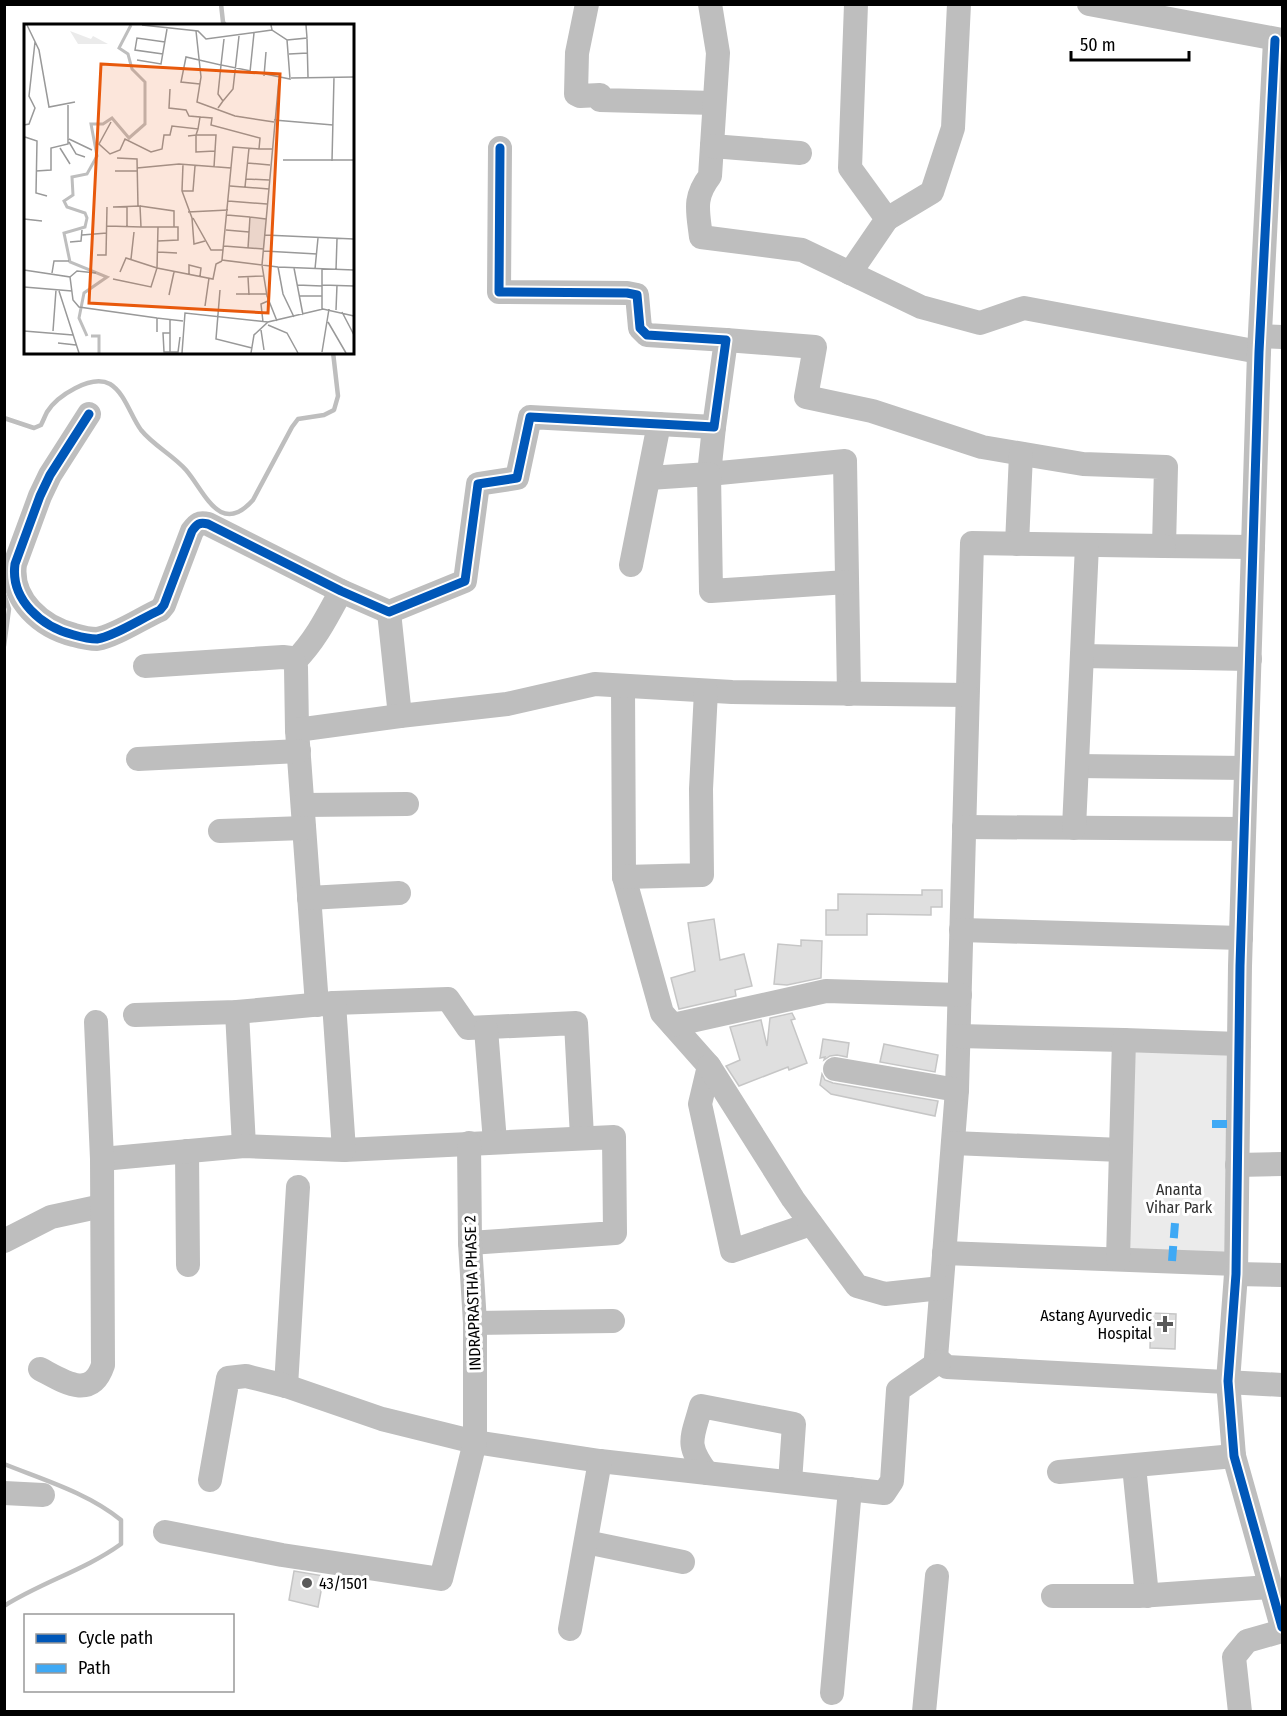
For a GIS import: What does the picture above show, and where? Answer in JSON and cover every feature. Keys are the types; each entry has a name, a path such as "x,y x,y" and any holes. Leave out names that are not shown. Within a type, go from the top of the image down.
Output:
{"street":[{"path":"587,4 577,53 576,94 580,96 600,95 600,100 714,103"},
{"path":"710,4 718,53 710,176 700,189 697,208 701,237 802,250 921,307 980,323 1024,308 1267,342"},
{"path":"856,4 850,168 886,219"},
{"path":"850,273 886,219 932,192 953,128 959,4"},
{"path":"1089,4 1168,12 1279,40 1267,342 1253,546 1241,938 1236,1269 1228,1381 1234,1456 1282,1629 1247,1641 1234,1658 1240,1712"},
{"path":"712,146 800,153"},
{"path":"500,148 499,292 627,292 637,295 640,328 648,335 816,347 806,397 872,411 982,447 1083,464 1166,467 1164,546"},
{"path":"726,340 708,474 711,591 847,582"},
{"path":"89,414 50,475 40,496 15,564 14,576 19,594 38,618 57,631 94,639 105,637 160,610 164,605 192,531 197,524 202,523 389,612 465,581 478,484 517,478 530,417 714,427"},
{"path":"631,565 659,424"},
{"path":"1017,544 1022,454"},
{"path":"649,478 845,461 849,694"},
{"path":"1253,546 972,543 957,1090 936,1358 947,1367 1282,1385"},
{"path":"1074,828 1087,545"},
{"path":"294,662 321,629 341,591"},
{"path":"389,612 400,716"},
{"path":"1082,656 1250,659"},
{"path":"145,666 284,657 291,658 294,662 309,898 344,1150"},
{"path":"138,759 298,741 400,716 507,704 595,684 706,691 968,695"},
{"path":"623,686 624,877 662,1013 709,1066 793,1198 857,1287 885,1294 941,1288"},
{"path":"624,877 702,875 701,789 706,691"},
{"path":"1077,766 1246,768"},
{"path":"219,831 407,804"},
{"path":"964,827 1244,829"},
{"path":"309,898 399,893"},
{"path":"962,930 1241,938"},
{"path":"673,1025 826,991 960,995"},
{"path":"135,1016 447,999 468,1028 486,1029 576,1023 582,1137"},
{"path":"237,1012 244,1146"},
{"path":"40,1369 70,1384 81,1386 91,1383 100,1374 103,1365 102,1159 96,1022"},
{"path":"486,1029 495,1142"},
{"path":"959,1036 1239,1044"},
{"path":"1118,1259 1125,1040"},
{"path":"709,1066 700,1104 732,1251 812,1224"},
{"path":"835,1069 957,1090"},
{"path":"102,1159 244,1146 344,1150 614,1137 615,1233 470,1243"},
{"name":"INDRAPRASTHA PHASE 2","path":"165,1532 282,1555 441,1579 475,1442 475,1323 470,1243 469,1143"},
{"path":"953,1143 1121,1150"},
{"path":"187,1151 188,1265"},
{"path":"1236,1165 1282,1164"},
{"path":"286,1386 298,1187"},
{"path":"4,1241 51,1217 102,1206"},
{"path":"944,1253 1118,1259 1282,1275"},
{"path":"475,1323 613,1321"},
{"path":"210,1480 228,1378 246,1376 286,1386 382,1419 475,1442 600,1461 884,1493 892,1481 898,1390 940,1361"},
{"path":"707,1473 694,1456 692,1447 692,1437 701,1406 794,1424 790,1482"},
{"path":"1059,1472 1234,1456"},
{"path":"570,1629 600,1461"},
{"path":"1134,1466 1147,1596"},
{"path":"832,1693 850,1489"},
{"path":"4,1493 43,1495"},
{"path":"586,1542 683,1562"},
{"path":"924,1712 937,1576"},
{"path":"1053,1596 1147,1596 1270,1587"}],"green space":[{"name":"Ananta Vihar Park","path":"1131,1045 1237,1047 1234,1262 1120,1258"}],"building":[{"path":"922,890 942,890 942,907 931,907 931,915 867,914 867,935 826,935 826,910 838,910 838,894 922,895"},
{"path":"714,919 720,960 744,954 752,986 735,990 736,996 679,1009 671,978 695,971 688,923"},
{"path":"801,940 822,941 821,978 787,985 774,984 778,944 801,946"},
{"path":"792,1013 795,1019 791,1020 807,1063 789,1070 788,1067 739,1086 726,1066 740,1060 730,1027 761,1020 767,1046 770,1018"},
{"path":"823,1039 849,1043 847,1057 837,1055 824,1060 825,1057 820,1058"},
{"path":"884,1044 938,1055 935,1072 880,1062"},
{"path":"822,1074 825,1080 833,1083 938,1101 935,1116 831,1094 820,1085"},
{"path":"1151,1313 1176,1314 1175,1349 1150,1348"},
{"name":"43/1501","path":"294,1571 324,1576 318,1607 289,1600"}],"waterway":[{"path":"221,4 224,24"},
{"path":"4,418 34,428 41,425 47,412 66,393 84,384 94,382 110,384 120,393 137,425 146,436 186,470 214,507 222,513 231,514 241,510 253,500 298,419 324,415 334,410 338,396 333,354"},
{"path":"4,594 9,609 4,646"},
{"path":"4,1464 80,1495 121,1520 121,1544 93,1561 4,1606"}],"marked path":[{"path":"1212,1124 1236,1124"},
{"path":"1172,1261 1175,1223"}],"cycle path":[{"path":"1275,40 1259,352 1240,966 1236,1274 1228,1381 1234,1456 1282,1627"},
{"path":"89,414 50,475 40,496 15,564 15,577 23,600 40,619 62,631 97,639 120,631 160,610 164,605 192,531 200,523 208,524 341,591 389,612 465,581 478,484 517,478 530,417 714,427 726,340 647,335 640,328 637,295 499,292 500,148"}],"place":[{"name":"Astang Ayurvedic Hospital","path":"1165,1324"},
{"name":"43/1501","path":"307,1583"}]}
